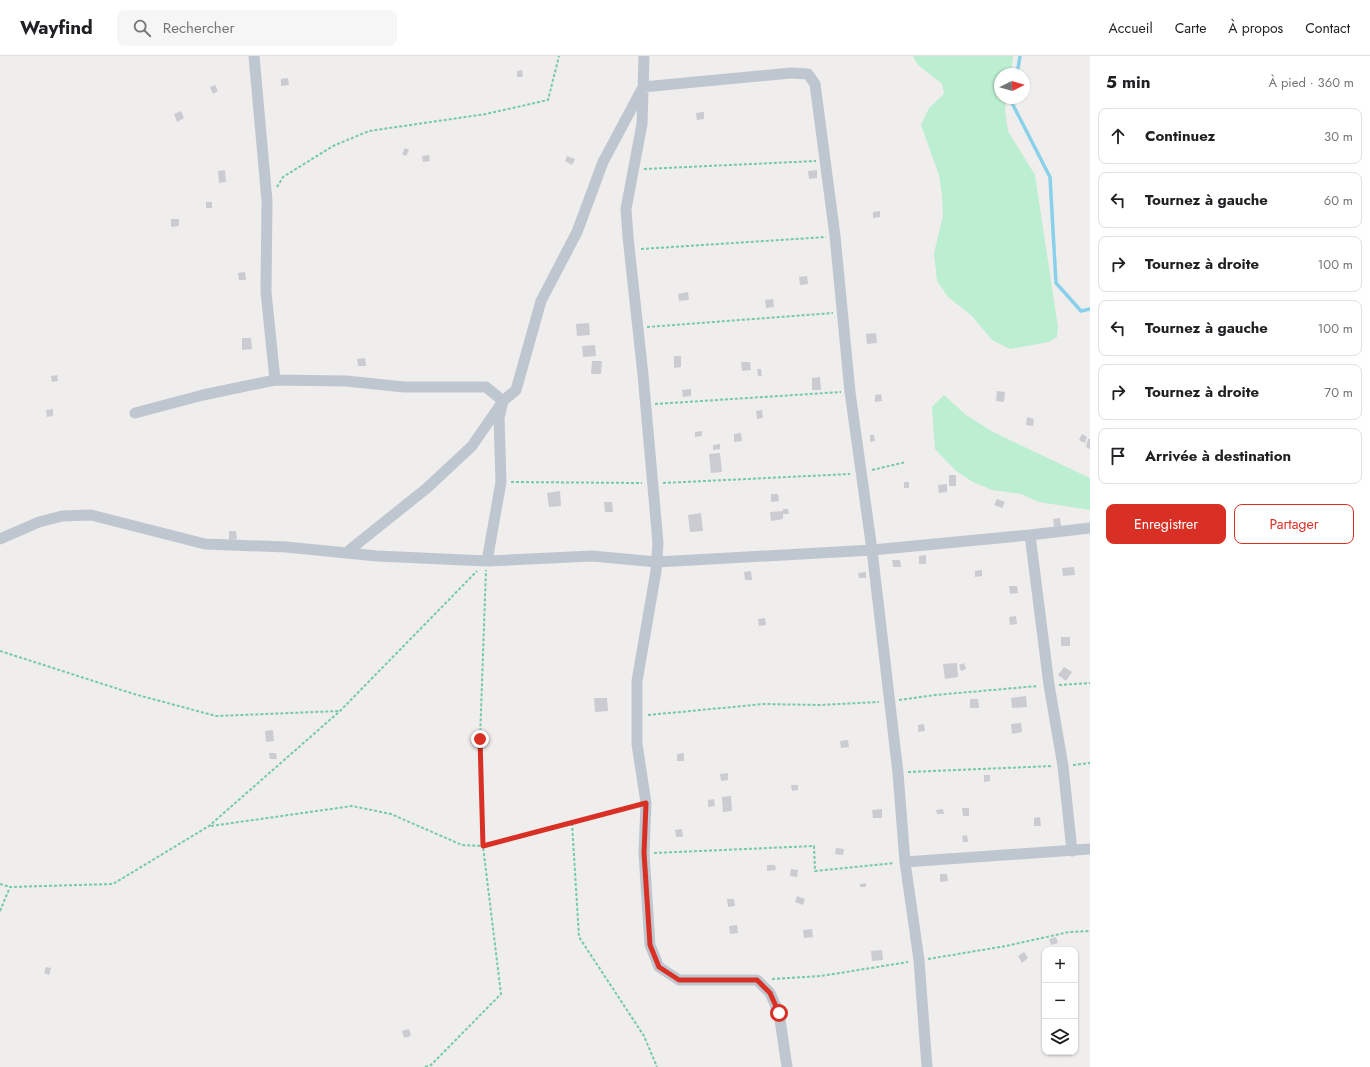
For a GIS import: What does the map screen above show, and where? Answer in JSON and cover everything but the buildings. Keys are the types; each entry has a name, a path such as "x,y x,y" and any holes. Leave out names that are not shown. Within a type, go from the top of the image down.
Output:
{"street":[{"path":"254,56 268,201 266,292 275,380"},
{"path":"644,56 642,124 626,209 646,405 658,543 657,562 637,681 638,744 646,803 644,853 650,945 659,967 679,980 757,980 770,993 779,1013 787,1067"},
{"path":"643,87 791,73 808,74 815,84 835,236 850,392 860,473 872,550 890,701 898,773 905,862 919,960 927,1067"},
{"path":"347,553 427,488 472,446 503,401 516,390 541,301 577,232 603,162 643,87"},
{"path":"135,412 203,395 275,380 346,381 404,387 486,387 503,401"},
{"path":"486,561 501,482 499,418 503,401"},
{"path":"0,539 47,520 62,516 91,515 205,544 286,547 377,556 486,561 592,556 657,562 872,550 1090,528"},
{"path":"1030,535 1049,685 1063,766 1072,851"},
{"path":"905,862 1090,849"}],"path":[{"path":"268,201 283,177 333,146 369,131 486,114 548,100 559,56"},
{"path":"633,169 825,160"},
{"path":"630,250 835,236"},
{"path":"638,328 842,312"},
{"path":"646,405 850,392"},
{"path":"501,482 653,483 860,473 906,462"},
{"path":"0,884 10,886 113,884 209,826 340,711 486,561"},
{"path":"425,1067 431,1065 501,994 483,846 480,739 486,561"},
{"path":"0,650 134,694 216,716 340,711"},
{"path":"637,716 764,704 820,706 890,701 935,695 1090,683"},
{"path":"898,773 1063,766 1090,763"},
{"path":"209,826 352,806 391,814 462,845 483,846 646,803"},
{"path":"572,822 579,937 644,1036 657,1067"},
{"path":"644,853 814,846 814,871 905,862"},
{"path":"0,911 10,886"}],"green space":[{"path":"913,56 1013,56 1012,68 994,68 994,104 1006,104 1005,110 1008,131 1035,175 1058,327 1057,337 1049,342 1010,349 992,340 972,316 948,297 937,281 934,253 943,216 942,196 939,175 921,125 929,108 944,94 942,84 918,65"},
{"path":"944,395 966,415 993,432 1090,478 1090,510 1039,502 1021,494 992,490 973,482 956,471 935,449 932,407"}],"waterway":[{"path":"1018,68 1020,56"},
{"path":"1013,104 1050,177 1056,283 1081,311 1090,309"}],"route":[{"path":"480,739 483,846 646,803 644,853 650,945 659,967 679,980 757,980 770,993 779,1013"}]}
